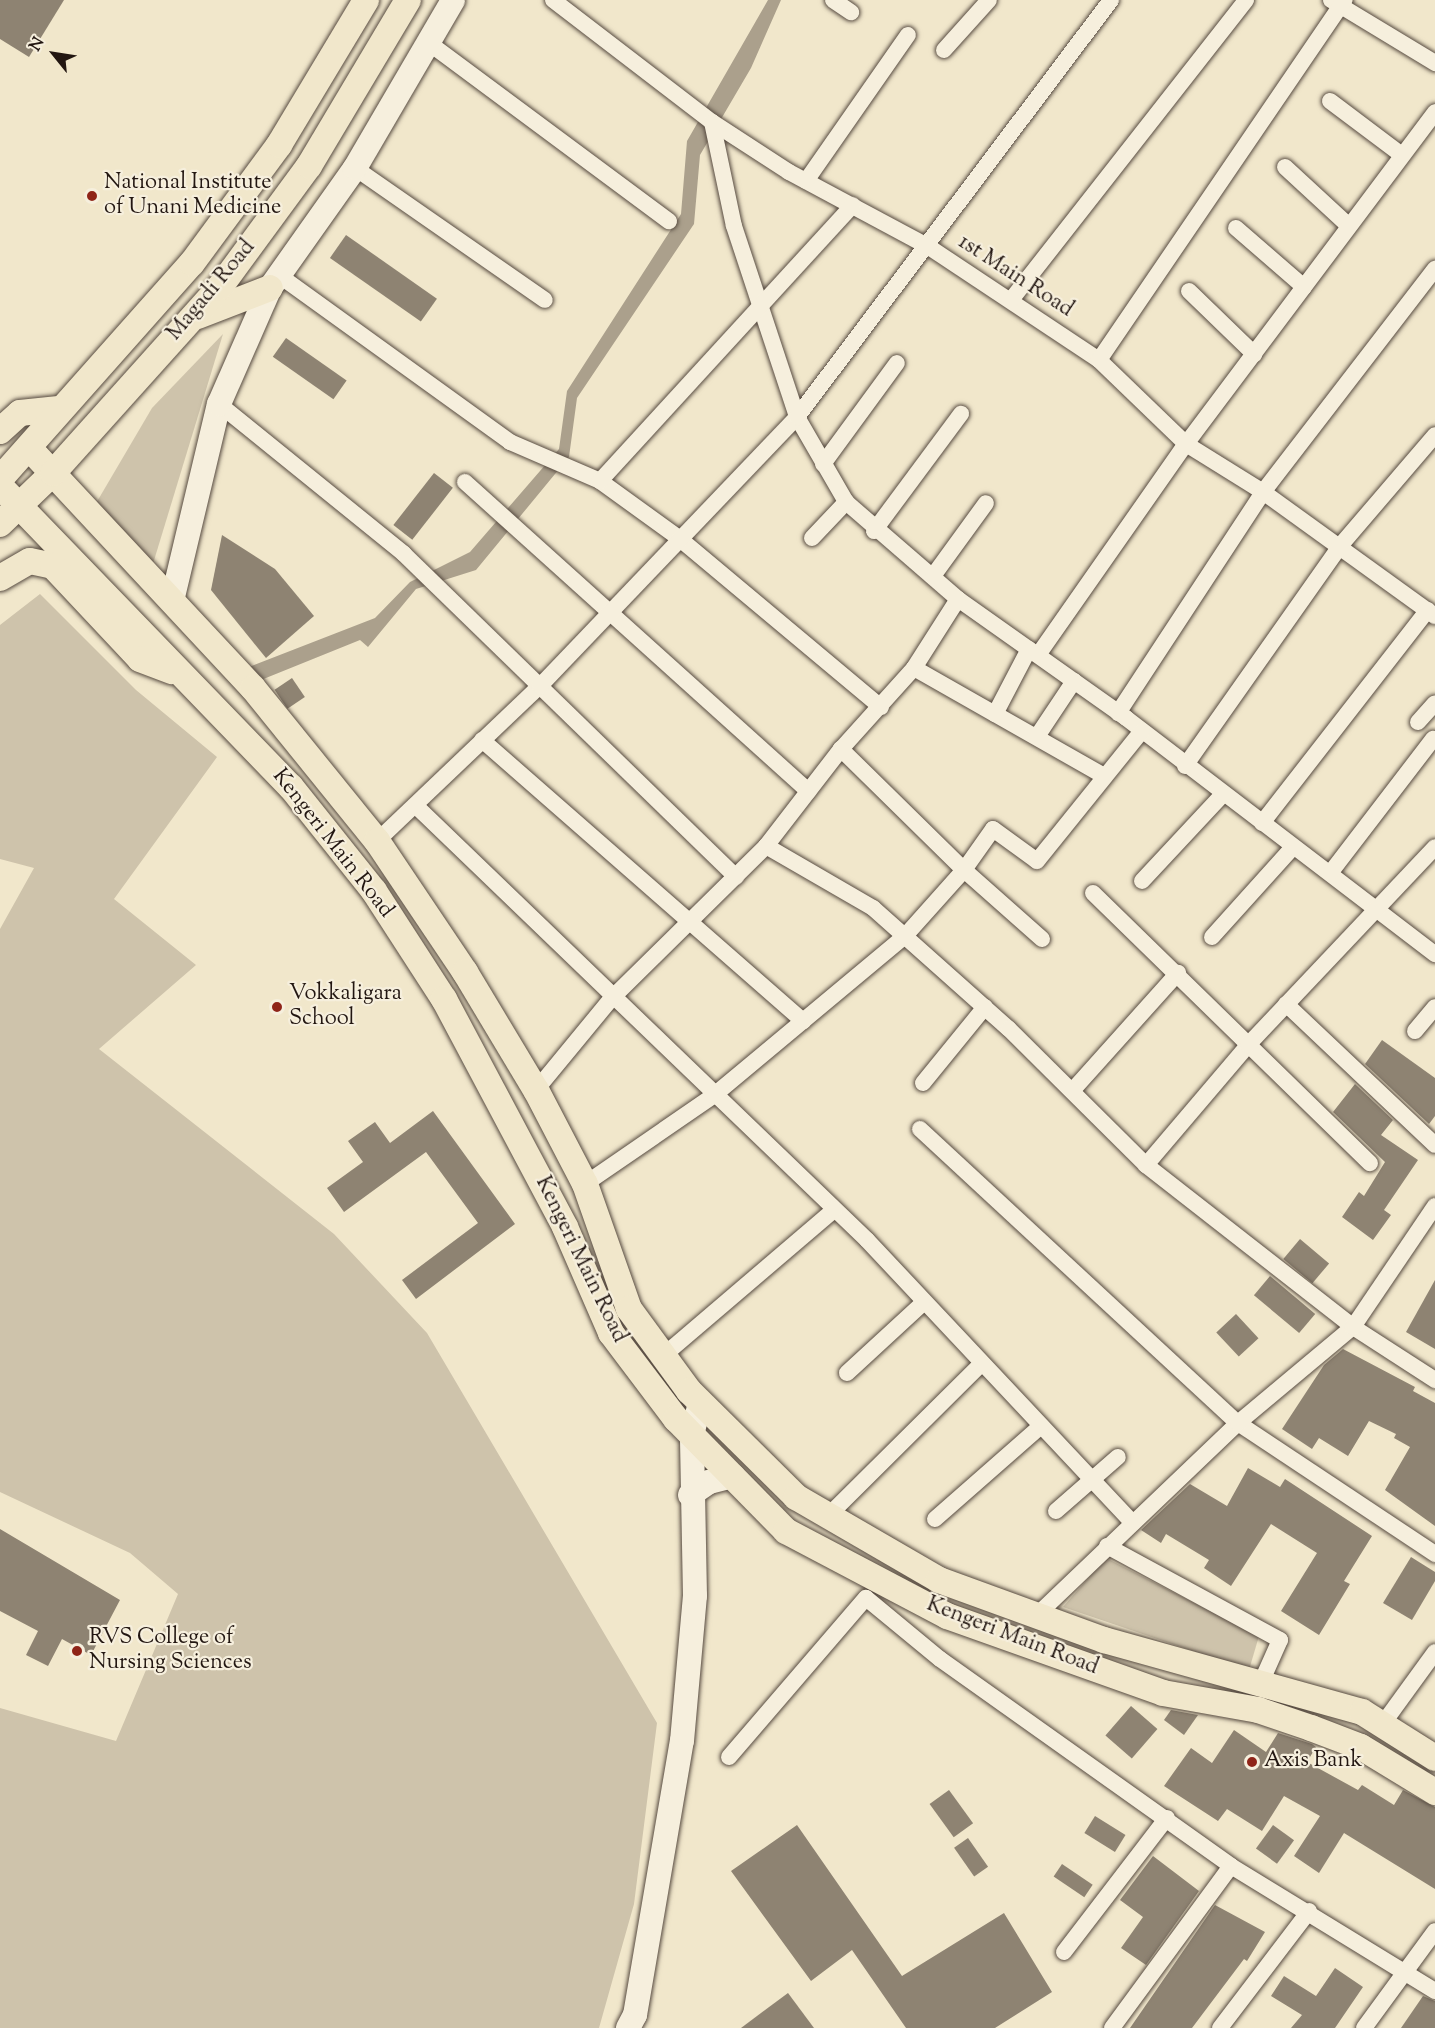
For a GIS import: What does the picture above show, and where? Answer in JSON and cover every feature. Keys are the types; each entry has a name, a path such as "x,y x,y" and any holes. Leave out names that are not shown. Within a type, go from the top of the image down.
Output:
{"main road":[{"name":"Magadi Road","path":"0,479 30,449 59,409 192,263 279,145 366,0"},
{"name":"Magadi Road","path":"0,524 53,473 192,318 309,166 408,0"},
{"path":"192,318 275,282"},
{"path":"0,431 20,413 59,409"},
{"name":"Kengeri Main Road","path":"30,449 283,722 377,841 465,972 536,1090 585,1184 629,1309 700,1402 796,1497 939,1580 1036,1616 1260,1685 1362,1712 1435,1758"},
{"name":"Kengeri Main Road","path":"0,486 178,674 291,787 374,891 450,1010 565,1227 611,1333 692,1435 786,1531 870,1588 1163,1694 1258,1710 1351,1743 1435,1791"},
{"path":"0,578 30,561 53,566 140,659 178,674"}],"street":[{"name":"Magadi Road","path":"172,601 219,405 275,282 355,168 453,0"},
{"name":"1st Main Road","path":"553,0 712,122 806,181 929,247 1100,360 1186,444 1263,492 1432,613"},
{"path":"833,0 851,12"},
{"path":"944,50 989,0"},
{"path":"377,841 540,686 797,417 929,247 1111,0"},
{"path":"1011,300 1246,0"},
{"path":"1100,360 1339,2 1435,63"},
{"path":"806,181 908,35"},
{"path":"429,43 669,221"},
{"path":"1330,101 1402,155"},
{"path":"995,714 1034,652 1186,444 1435,112"},
{"path":"712,122 734,226 797,417 846,502 874,531 933,576 958,599 1118,712 1222,794 1376,905 1435,954"},
{"path":"1285,167 1350,226"},
{"path":"355,168 545,300"},
{"path":"600,481 853,205"},
{"path":"1236,228 1304,287"},
{"path":"1118,712 1263,492 1435,269"},
{"path":"275,282 510,442 600,481 680,539 881,707"},
{"path":"1189,291 1254,354"},
{"path":"823,464 897,363"},
{"path":"219,405 404,554 736,877"},
{"path":"874,531 961,414"},
{"path":"1185,766 1340,546 1435,435"},
{"path":"465,482 611,610 808,791"},
{"path":"812,538 846,502"},
{"path":"933,576 986,502"},
{"path":"536,1090 611,999 766,846 841,749 914,668 958,599"},
{"path":"1262,823 1432,613"},
{"path":"914,668 995,714 1038,735 1104,776"},
{"path":"1038,735 1074,681"},
{"path":"1418,722 1435,703"},
{"path":"585,1184 713,1096 905,936 964,870 993,829 1037,861 1142,731"},
{"path":"1331,872 1433,739"},
{"path":"482,740 688,925 803,1021"},
{"path":"841,749 964,870 1042,939"},
{"path":"1142,880 1222,794"},
{"path":"416,806 611,999 834,1210 1133,1523"},
{"path":"766,846 873,908 985,1007 1146,1165 1353,1327 1435,1380"},
{"path":"1212,937 1293,847"},
{"path":"1146,1165 1248,1045 1376,905 1435,847"},
{"path":"1093,893 1178,973 1248,1045 1370,1162"},
{"path":"1072,1091 1178,973"},
{"path":"1286,1004 1435,1145"},
{"path":"923,1083 985,1007"},
{"path":"1415,1031 1435,1007"},
{"path":"920,1129 1238,1423 1435,1554"},
{"path":"1036,1616 1238,1423 1353,1327 1435,1206"},
{"path":"663,1356 834,1210"},
{"path":"847,1373 922,1304"},
{"path":"828,1516 982,1363"},
{"path":"628,2028 635,2014 682,1741 694,1596 690,1495 692,1435 700,1402"},
{"path":"935,1519 1041,1426"},
{"path":"1056,1511 1118,1457"},
{"path":"690,1495 709,1482 733,1476"},
{"path":"1107,1546 1280,1640 1260,1685"},
{"path":"729,1757 870,1588 947,1664 1167,1818 1231,1866 1309,1911 1435,1991"},
{"path":"1382,1725 1435,1652"},
{"path":"1064,1952 1167,1818"},
{"path":"1112,2028 1231,1866"},
{"path":"1220,2028 1309,1911"},
{"path":"1364,2028 1435,1931"}],"shaded area":[{"path":"768,0 781,0 751,68 700,155 694,224 577,398 569,457 476,570 416,589 368,647 360,640 256,682 244,669 375,618 410,582 470,552 559,449 567,391 681,214 687,141"},
{"path":"223,334 152,567 95,505 152,408"},
{"path":"40,594 136,690 217,757 114,899 196,965 99,1049 334,1234 427,1333 657,1723 634,1904 599,2028 0,2028 0,1708 116,1741 178,1594 130,1553 0,1492 0,929 34,868 0,859 0,625"},
{"path":"1106,1558 1259,1636 1249,1670 1063,1607"}],"building":[{"path":"0,0 64,0 29,57 0,39"},
{"path":"346,235 437,299 421,322 330,258"},
{"path":"286,338 347,380 333,399 273,357"},
{"path":"434,473 453,488 412,540 393,525"},
{"path":"222,535 275,569 314,616 266,658 211,590"},
{"path":"292,678 305,697 287,709 275,690"},
{"path":"1382,1040 1435,1078 1435,1116 1429,1124 1365,1064"},
{"path":"1355,1084 1393,1120 1381,1135 1418,1160 1384,1210 1391,1215 1373,1240 1342,1217 1359,1192 1364,1196 1385,1162 1333,1112"},
{"path":"433,1111 515,1224 416,1299 402,1280 478,1223 426,1152 344,1212 327,1188 363,1162 348,1141 375,1122 390,1143"},
{"path":"1300,1239 1329,1263 1312,1283 1283,1259"},
{"path":"1270,1276 1315,1314 1299,1333 1254,1295"},
{"path":"1435,1280 1435,1349 1406,1332"},
{"path":"1236,1314 1259,1338 1239,1357 1216,1332"},
{"path":"1343,1349 1415,1387 1413,1391 1435,1403 1435,1526 1385,1490 1410,1447 1394,1438 1396,1434 1369,1421 1348,1456 1319,1438 1312,1449 1282,1429 1324,1365"},
{"path":"1248,1468 1280,1487 1285,1479 1372,1536 1344,1581 1350,1584 1319,1635 1281,1611 1317,1553 1271,1524 1231,1586 1204,1568 1209,1560 1166,1534 1161,1543 1141,1530 1190,1484 1227,1506"},
{"path":"0,1529 120,1600 91,1655 62,1639 48,1666 26,1655 38,1631 0,1611"},
{"path":"1411,1557 1435,1572 1435,1581 1412,1620 1383,1603"},
{"path":"1131,1706 1157,1729 1132,1758 1105,1735"},
{"path":"1171,1710 1198,1715 1184,1735 1164,1720"},
{"path":"1234,1730 1266,1752 1278,1733 1312,1744 1316,1747 1307,1762 1358,1790 1362,1785 1394,1805 1403,1790 1435,1807 1435,1889 1344,1833 1319,1873 1294,1856 1320,1816 1284,1796 1262,1831 1227,1809 1218,1821 1164,1786 1191,1748 1212,1763"},
{"path":"949,1790 973,1823 954,1837 930,1804"},
{"path":"1095,1816 1126,1835 1115,1852 1084,1833"},
{"path":"797,1825 902,1976 1004,1913 1052,1992 995,2028 906,2028 852,1950 811,1981 731,1871"},
{"path":"1273,1825 1294,1840 1277,1864 1256,1848"},
{"path":"968,1838 988,1867 974,1876 954,1848"},
{"path":"1153,1856 1199,1891 1146,1965 1121,1948 1143,1917 1120,1900"},
{"path":"1062,1864 1093,1885 1084,1897 1054,1876"},
{"path":"1215,1905 1265,1932 1247,1961 1244,1959 1192,2028 1130,2028"},
{"path":"1335,1968 1363,1987 1335,2028 1291,2028 1302,2015 1271,1996 1284,1976 1316,1996"},
{"path":"788,1993 814,2028 741,2028"},
{"path":"1423,1996 1435,2001 1435,2028 1401,2028"}],"place":[{"name":"National Institute of Unani Medicine","path":"92,196"},
{"name":"Vokkaligara School","path":"277,1007"},
{"name":"RVS College of Nursing Sciences","path":"77,1651"},
{"name":"Axis Bank","path":"1252,1762"}]}
